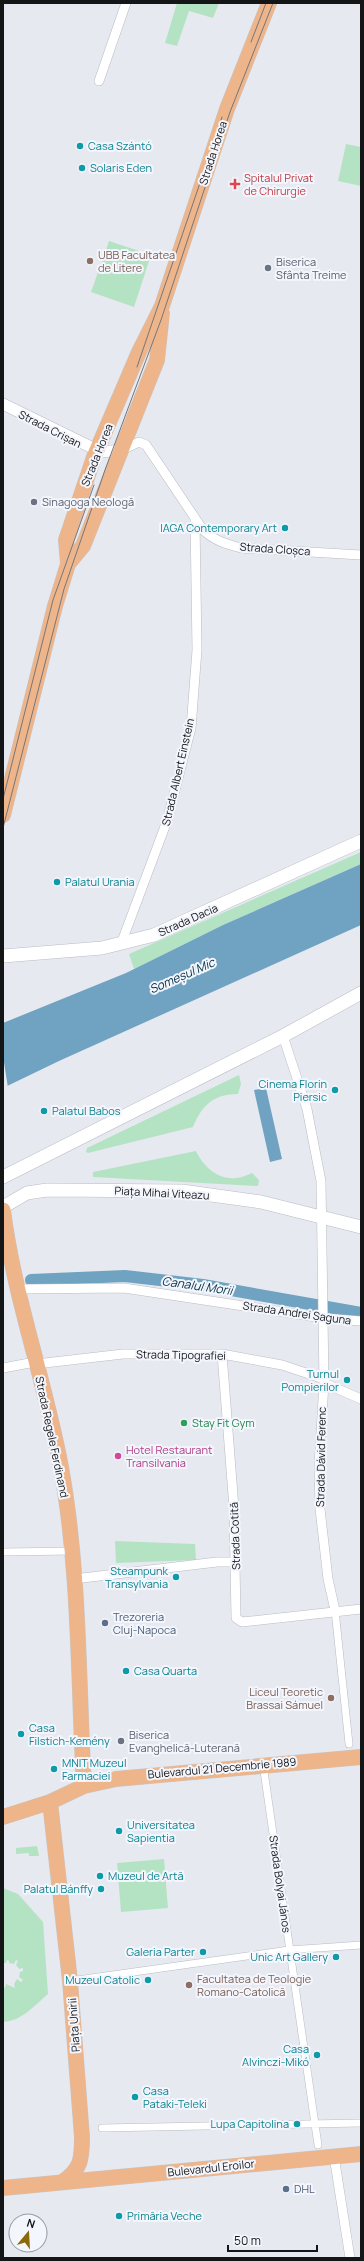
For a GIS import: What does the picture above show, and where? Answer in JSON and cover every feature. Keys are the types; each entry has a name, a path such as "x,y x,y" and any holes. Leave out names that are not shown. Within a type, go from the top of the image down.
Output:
{"main road":[{"name":"Strada Horea","path":"3,815 7,784 55,606 68,564 66,540 97,451 139,352 162,306 227,110 269,3"},
{"name":"Strada Horea","path":"68,564 83,546 157,360 162,306"},
{"name":"Strada Dacia","path":"3,956 82,950 121,944 176,926 361,841"},
{"path":"3,1177 283,1036 361,993"},
{"name":"Piața Mihai Viteazu","path":"3,1207 27,1193 47,1190 182,1191 245,1199 322,1216 361,1227"},
{"name":"Strada Regele Ferdinand","path":"3,1210 18,1289 61,1466 73,1551 84,1786"},
{"name":"Bulevardul 21 Decembrie 1989","path":"84,1786 116,1778 361,1756"},
{"path":"3,1817 50,1802 84,1786"},
{"name":"Piața Unirii","path":"50,1802 70,1981 82,2152 78,2166 72,2175 62,2182"},
{"name":"Bulevardul Eroilor","path":"62,2182 361,2154"},
{"path":"3,2188 62,2182"}],"street":[{"path":"99,81 126,3"},
{"name":"Strada Crișan","path":"3,404 97,451 107,452 122,450"},
{"name":"Strada Cloșca","path":"122,450 139,442 146,445 166,473 195,520 213,539 241,548 361,555"},
{"name":"Strada Albert Einstein","path":"121,944 168,821 191,728 197,650 195,520"},
{"path":"283,1036 306,1109 321,1181 322,1216"},
{"name":"Strada Dávid Ferenc","path":"322,1216 324,1381 319,1466 320,1509 328,1579 335,1610 349,1744"},
{"name":"Strada Andrei Șaguna","path":"18,1289 124,1288 323,1317 361,1321"},
{"name":"Strada Tipografiei","path":"3,1368 35,1363 123,1354 222,1354 282,1365 324,1381 361,1399"},
{"name":"Strada Cotită","path":"222,1354 234,1508 236,1618 239,1621 335,1610"},
{"path":"3,1552 73,1551"},
{"path":"74,1580 217,1562 236,1562"},
{"path":"335,1610 361,1609"},
{"name":"Strada Bolyai János","path":"263,1764 318,2145"},
{"path":"70,1981 289,1950 361,1945"},
{"path":"102,2128 361,2123"},
{"path":"334,2156 350,2258"}],"green space":[{"path":"177,3 219,3 213,18 189,11 177,46 165,43"},
{"path":"346,144 361,147 361,186 338,181"},
{"path":"109,241 151,255 134,307 91,292"},
{"path":"361,852 361,864 223,925 134,969 129,954"},
{"path":"239,1075 241,1084 238,1094 222,1096 210,1102 200,1113 193,1127 88,1153 86,1152 87,1148"},
{"path":"196,1151 207,1167 217,1174 223,1177 236,1178 252,1173 259,1180 258,1186 93,1177 93,1172"},
{"path":"115,1541 195,1544 196,1560 116,1563"},
{"path":"37,1846 39,1856 29,1856 29,1853 16,1854 16,1848"},
{"path":"164,1859 168,1908 121,1912 117,1863"},
{"path":"3,1888 18,1894 43,1922 48,1994 22,2016 3,2022 3,1987 5,1988 6,1984 15,1988 14,1984 17,1979 21,1982 23,1980 19,1977 20,1972 23,1971 23,1968 19,1969 16,1965 18,1961 16,1960 14,1964 9,1963 7,1960 6,1963 3,1963"}],"water":[{"name":"Someșul Mic","path":"361,864 361,925 59,1061 3,1088 3,1023 126,973 223,925"},
{"path":"266,1088 282,1159 270,1162 254,1090"}],"pier":[{"path":"3,1056 8,1088 3,1090"}],"waterway":[{"name":"Canalul Morii","path":"31,1280 125,1276 203,1285 361,1313"}],"tram line":[{"path":"251,42 266,3"},
{"path":"3,828 64,589 105,470 161,320 230,112 273,3"},
{"path":"213,145 222,117"},
{"path":"137,367 200,183"},
{"path":"3,799 53,600 94,485"}],"place":[{"name":"Casa Szántó","path":"80,146"},
{"name":"Solaris Eden","path":"82,168"},
{"name":"Spitalul Privat de Chirurgie","path":"235,184"},
{"name":"UBB Facultatea de Litere","path":"90,261"},
{"name":"Biserica Sfânta Treime","path":"268,268"},
{"name":"Sinagoga Neologă","path":"34,502"},
{"name":"IAGA Contemporary Art","path":"285,528"},
{"name":"Palatul Urania","path":"57,882"},
{"name":"Cinema Florin Piersic","path":"335,1090"},
{"name":"Palatul Babos","path":"44,1111"},
{"name":"Turnul Pompierilor","path":"347,1380"},
{"name":"Stay Fit Gym","path":"184,1423"},
{"name":"Hotel Restaurant Transilvania","path":"118,1456"},
{"name":"Steampunk Transylvania","path":"176,1577"},
{"name":"Trezoreria Cluj-Napoca","path":"105,1623"},
{"name":"Casa Quarta","path":"126,1671"},
{"name":"Liceul Teoretic Brassai Sámuel","path":"331,1698"},
{"name":"Casa Filstich-Kemény","path":"21,1734"},
{"name":"Biserica Evanghelică-Luterană","path":"121,1741"},
{"name":"MNIT Muzeul Farmaciei","path":"54,1769"},
{"name":"Universitatea Sapientia","path":"119,1831"},
{"name":"Muzeul de Artă","path":"100,1876"},
{"name":"Palatul Bánffy","path":"101,1889"},
{"name":"Galeria Parter","path":"203,1952"},
{"name":"Unic Art Gallery","path":"336,1957"},
{"name":"Muzeul Catolic","path":"148,1980"},
{"name":"Facultatea de Teologie Romano-Catolică","path":"189,1985"},
{"name":"Casa Alvinczi-Mikó","path":"317,2055"},
{"name":"Casa Pataki-Teleki","path":"135,2097"},
{"name":"Lupa Capitolina","path":"297,2124"},
{"name":"DHL","path":"286,2189"},
{"name":"Primăria Veche","path":"119,2216"}]}
